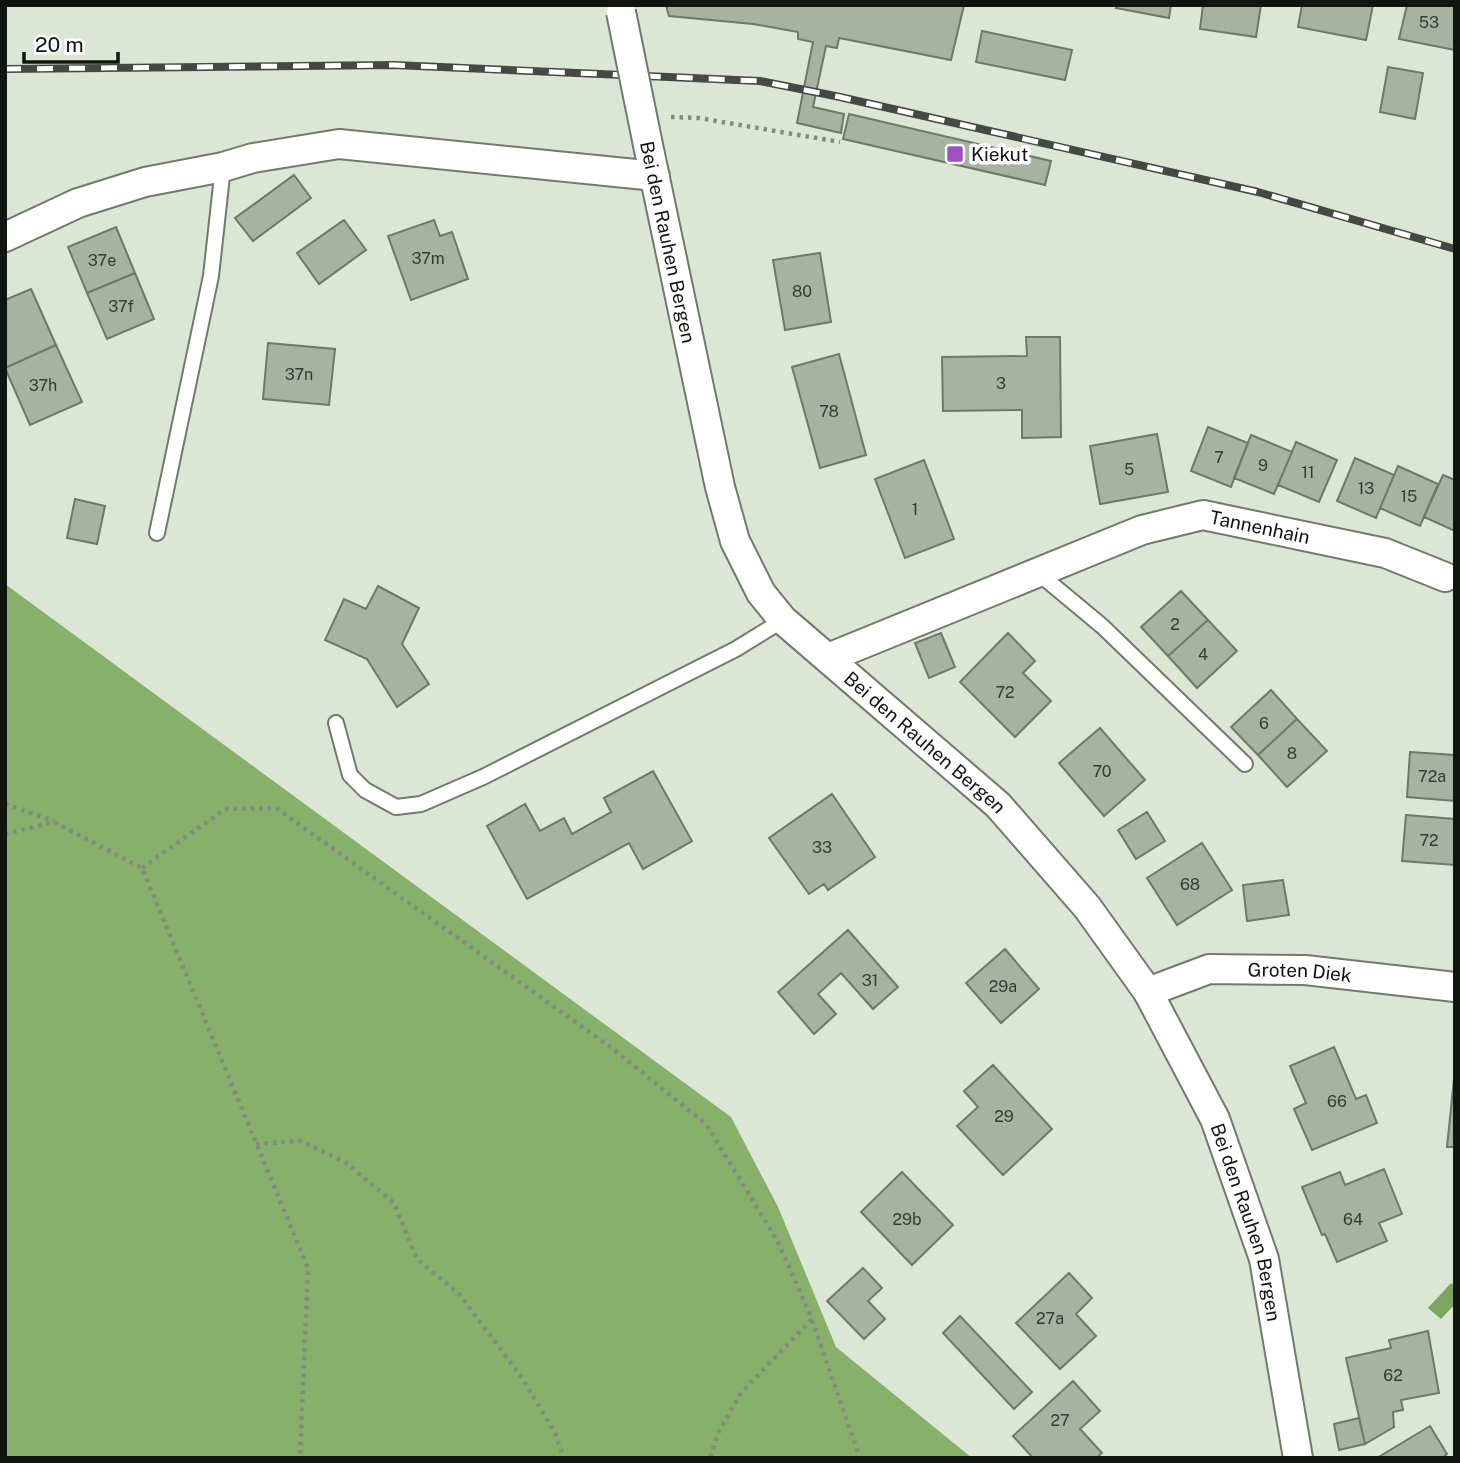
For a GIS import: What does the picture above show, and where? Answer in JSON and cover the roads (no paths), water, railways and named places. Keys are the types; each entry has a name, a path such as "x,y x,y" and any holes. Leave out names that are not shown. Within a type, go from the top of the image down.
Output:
{"street":[{"name":"Bei den Rauhen Bergen","path":"621,8 720,487 735,541 761,593 783,621 998,805 1087,907 1148,992 1215,1119 1264,1259 1298,1458"},
{"path":"5,237 78,203 145,182 253,158 339,144 655,176"},
{"name":"Tannenhain","path":"828,658 1142,530 1203,515 1385,553 1445,577"},
{"name":"Groten Diek","path":"1148,992 1209,969 1305,970 1455,988"}],"lane":[{"path":"157,533 211,276 222,167"},
{"path":"1037,572 1102,626 1245,764"},
{"path":"335,723 350,775 365,790 396,807 421,804 483,777 736,649 783,621"}],"railway":[{"path":"5,69 394,65 760,81 1258,192 1455,249"}],"place":[{"name":"Kiekut","path":"955,154"}]}
